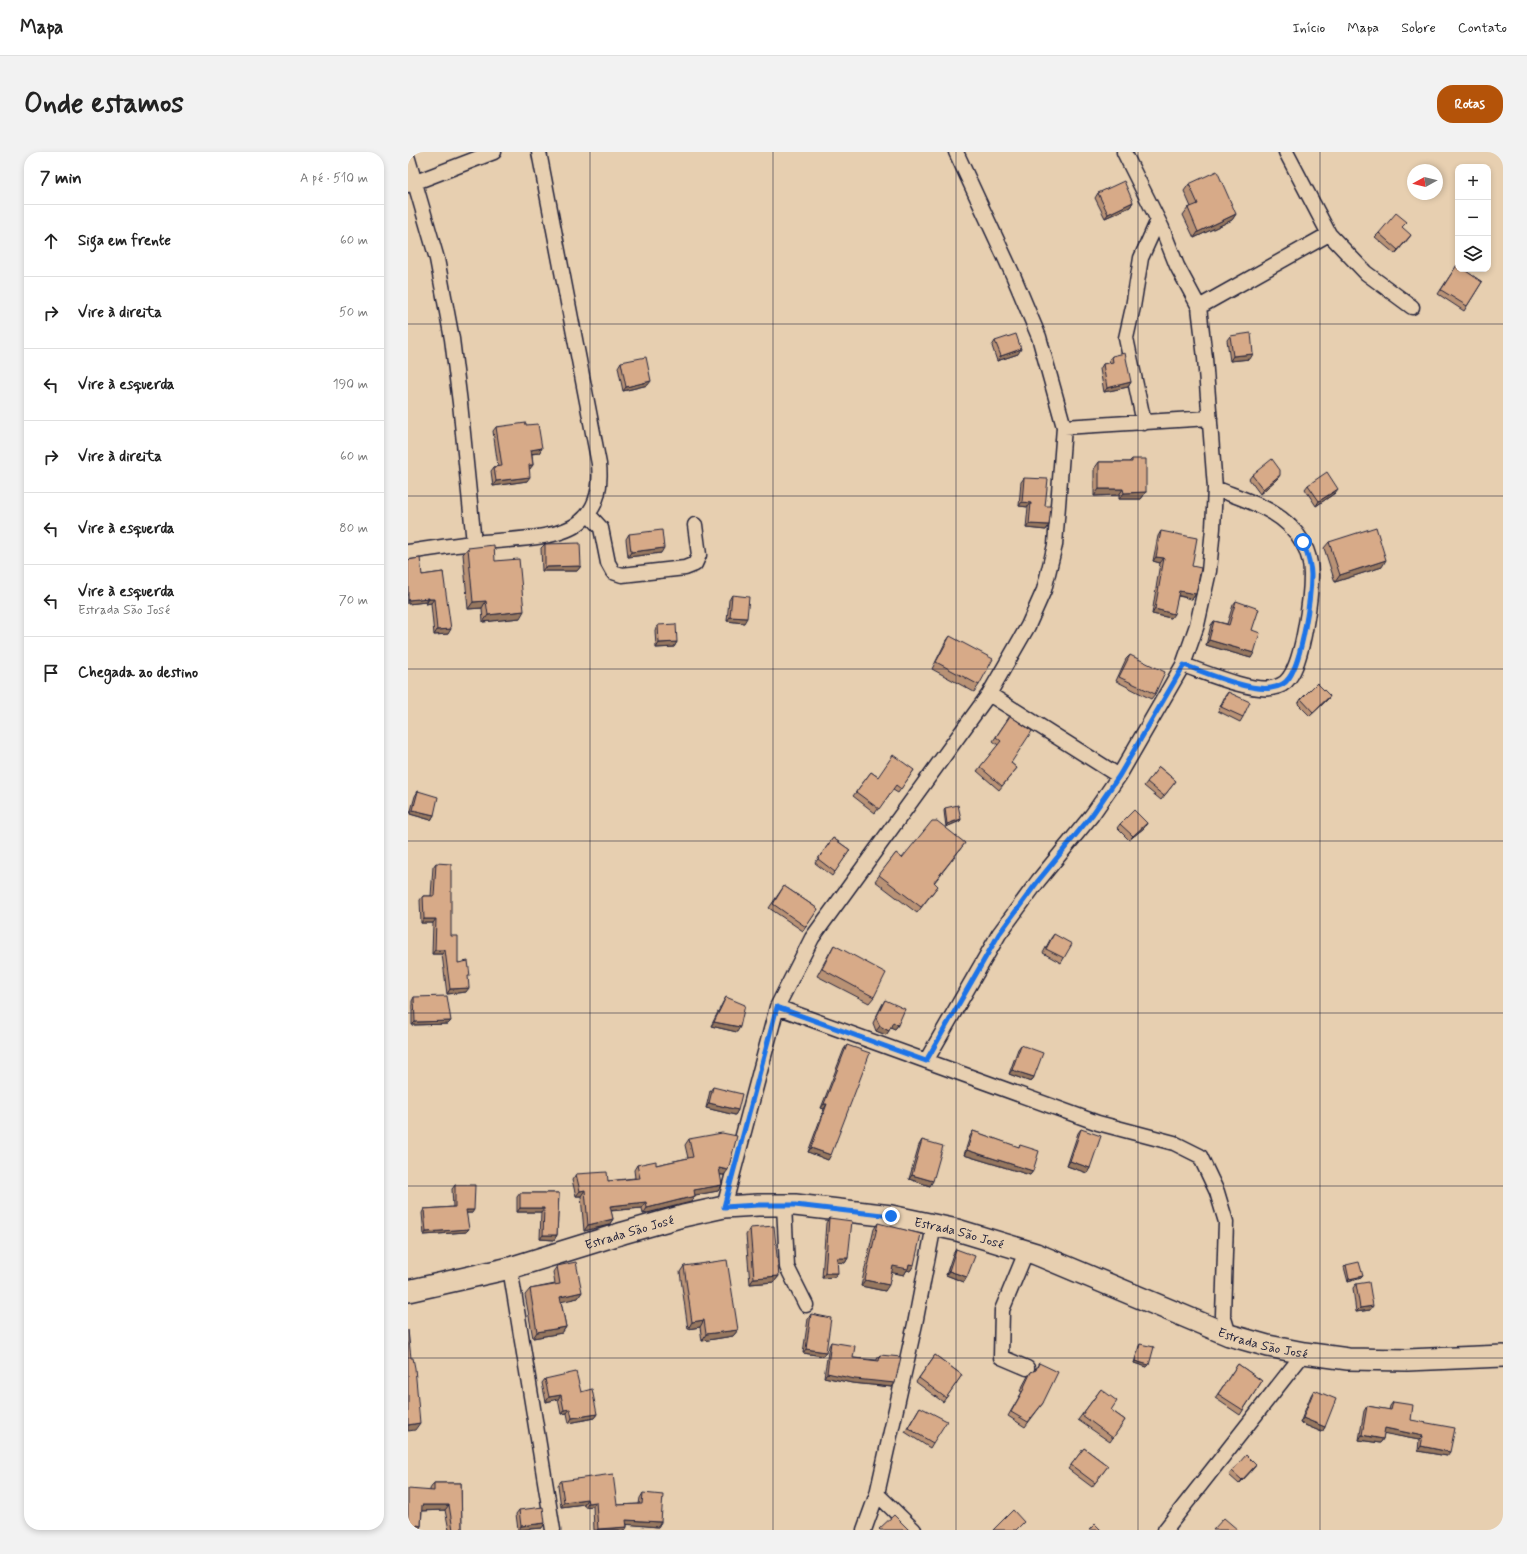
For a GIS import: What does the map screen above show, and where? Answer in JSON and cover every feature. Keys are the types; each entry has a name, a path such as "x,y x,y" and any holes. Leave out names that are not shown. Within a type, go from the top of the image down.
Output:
{"street":[{"path":"412,183 494,152"},
{"path":"408,552 564,532 581,522 588,514 598,494 600,478 599,464 539,152"},
{"path":"724,1207 777,1007 812,938 989,694 1028,626 1044,590 1055,545 1064,427 1039,337 1013,275 956,152"},
{"path":"926,1061 999,934 1038,881 1092,815 1119,776 1184,665 1197,625 1209,571 1214,528 1215,488 1205,358 1199,307 1177,266 1158,220 1124,152"},
{"path":"1286,152 1329,234 1366,273 1412,307"},
{"path":"408,159 412,183 437,259 452,339 474,543"},
{"path":"1144,423 1126,338 1141,258 1158,220"},
{"path":"1199,307 1329,234"},
{"path":"1064,427 1210,418"},
{"path":"1184,665 1256,688 1269,689 1284,684 1290,677 1299,656 1309,600 1311,574 1309,557 1303,542 1283,519 1267,509 1215,488"},
{"path":"588,514 601,528 608,563 613,572 622,575 685,568 695,564 699,555 695,525"},
{"path":"989,694 1119,776"},
{"path":"777,1007 1098,1124 1174,1143 1200,1156 1218,1192 1226,1222 1222,1316 1229,1335"},
{"path":"784,1205 787,1267 806,1305"},
{"name":"Estrada São José","path":"408,1291 510,1268 623,1233 724,1207 784,1205 891,1216 957,1230 1026,1252 1092,1277 1229,1335 1268,1346 1348,1359 1407,1360 1503,1356"},
{"path":"864,1530 877,1494 915,1324 934,1225"},
{"path":"1026,1252 1002,1310 1001,1357 1027,1368"},
{"path":"510,1268 553,1530"},
{"path":"1166,1530 1304,1353"},
{"path":"877,1494 914,1530"}],"building":[{"path":"1217,171 1236,214 1198,232 1188,208 1198,204 1189,184"},
{"path":"1124,181 1133,202 1108,214 1098,193"},
{"path":"1396,213 1407,222 1402,227 1411,235 1398,250 1379,233"},
{"path":"1455,268 1455,272 1467,272 1482,282 1467,306 1441,290"},
{"path":"1251,333 1253,354 1233,356 1230,336"},
{"path":"1016,334 1021,349 1001,356 995,341"},
{"path":"1125,353 1131,382 1107,388 1103,364 1113,362 1112,356"},
{"path":"646,357 651,381 626,387 621,362"},
{"path":"526,423 526,425 538,424 542,448 531,450 533,465 529,465 530,477 496,481 494,467 502,466 496,427"},
{"path":"1132,459 1146,459 1146,492 1124,493 1123,489 1099,489 1099,462 1132,462"},
{"path":"1272,459 1280,470 1280,475 1263,489 1252,475"},
{"path":"1327,472 1338,489 1319,501 1308,485"},
{"path":"1024,478 1048,479 1045,506 1051,506 1049,525 1029,524 1031,503 1022,502"},
{"path":"1376,527 1386,560 1340,575 1329,542"},
{"path":"662,530 664,548 631,552 629,534"},
{"path":"1161,531 1197,538 1192,566 1201,568 1196,594 1179,591 1174,614 1155,609 1164,558 1156,557"},
{"path":"580,543 581,566 545,567 545,544"},
{"path":"494,545 495,561 519,559 524,611 488,615 486,601 473,602 468,548"},
{"path":"420,558 422,575 443,572 451,629 437,630 434,599 408,600 408,560"},
{"path":"732,595 749,597 747,618 730,617"},
{"path":"1236,601 1259,609 1252,630 1260,633 1254,653 1209,640 1214,621 1229,625"},
{"path":"676,624 677,642 659,643 658,625"},
{"path":"950,636 993,659 979,685 936,662"},
{"path":"1130,655 1165,672 1155,694 1119,677"},
{"path":"1317,683 1330,696 1313,712 1301,699"},
{"path":"1228,692 1250,702 1243,717 1221,707"},
{"path":"1010,716 1032,731 1011,763 1017,768 1002,786 980,767 1001,741 996,737"},
{"path":"893,755 914,770 901,789 896,785 879,809 856,792 871,772 878,777"},
{"path":"1159,767 1176,781 1164,796 1147,782"},
{"path":"418,791 438,797 434,815 413,810"},
{"path":"958,805 961,819 947,824 945,808"},
{"path":"1134,810 1147,823 1133,836 1120,824"},
{"path":"932,821 937,821 965,843 934,882 938,886 921,907 879,875 896,853 902,858"},
{"path":"833,838 850,850 835,872 818,859"},
{"path":"436,863 451,864 451,936 458,936 458,963 468,961 470,976 468,976 469,988 450,989 445,950 435,950 436,919 424,919 423,896 434,896"},
{"path":"784,886 818,909 806,927 773,904"},
{"path":"1054,934 1072,944 1064,958 1046,949"},
{"path":"834,945 886,973 874,997 822,969"},
{"path":"447,996 451,1021 415,1022 414,997"},
{"path":"726,997 745,1005 740,1027 714,1022"},
{"path":"885,1000 905,1009 898,1025 893,1022 889,1031 880,1026 876,1018"},
{"path":"847,1045 870,1053 831,1155 811,1148 827,1104 824,1104"},
{"path":"1021,1045 1043,1053 1034,1077 1012,1070"},
{"path":"713,1087 742,1094 738,1110 709,1103"},
{"path":"1081,1129 1101,1136 1090,1168 1070,1161"},
{"path":"973,1131 1019,1147 1020,1145 1039,1151 1033,1171 967,1150"},
{"path":"722,1133 737,1136 728,1170 719,1168 722,1185 694,1190 695,1196 647,1208 646,1202 610,1206 613,1219 588,1225 585,1190 580,1191 576,1174 607,1172 608,1181 640,1178 637,1165 656,1161 656,1165 693,1157 689,1139"},
{"path":"922,1140 943,1146 933,1181 912,1175"},
{"path":"455,1185 475,1185 474,1210 466,1210 469,1229 426,1232 424,1209 455,1207"},
{"path":"520,1193 559,1193 557,1235 543,1235 544,1208 520,1208"},
{"path":"829,1218 852,1221 848,1258 837,1258 838,1273 825,1273"},
{"path":"878,1223 921,1234 914,1265 909,1264 908,1269 893,1266 889,1285 865,1280"},
{"path":"774,1226 779,1276 754,1278 750,1228"},
{"path":"956,1249 975,1256 967,1277 949,1271"},
{"path":"727,1260 738,1330 706,1334 704,1320 692,1322 684,1266"},
{"path":"576,1262 582,1292 560,1297 566,1327 537,1332 530,1289 560,1284 557,1266"},
{"path":"1359,1262 1363,1276 1349,1279 1346,1265"},
{"path":"1369,1282 1373,1306 1360,1308 1356,1284"},
{"path":"811,1314 831,1318 826,1352 806,1349"},
{"path":"408,1330 411,1358 413,1358 415,1368 420,1423 408,1425"},
{"path":"831,1342 855,1346 853,1358 879,1361 880,1355 901,1357 895,1383 855,1379 827,1373"},
{"path":"1140,1344 1154,1347 1149,1365 1135,1361"},
{"path":"935,1355 962,1375 946,1398 919,1378"},
{"path":"1039,1363 1058,1372 1043,1403 1028,1422 1011,1412 1025,1387 1031,1372 1036,1370"},
{"path":"1238,1364 1262,1381 1243,1410 1218,1394"},
{"path":"576,1372 581,1392 592,1389 597,1414 572,1418 570,1409 564,1410 561,1395 549,1397 545,1379"},
{"path":"1101,1389 1117,1401 1111,1410 1125,1420 1113,1438 1082,1415"},
{"path":"1314,1390 1336,1399 1325,1427 1303,1418"},
{"path":"1393,1402 1413,1405 1411,1420 1455,1428 1450,1452 1421,1446 1423,1436 1385,1428 1383,1439 1362,1435 1367,1406 1391,1410"},
{"path":"920,1407 947,1421 933,1443 908,1428"},
{"path":"1084,1448 1108,1466 1095,1483 1071,1465"},
{"path":"1246,1455 1256,1465 1242,1480 1232,1471"},
{"path":"613,1474 617,1505 642,1504 643,1493 663,1495 661,1522 626,1520 627,1527 598,1529 596,1502 588,1503 587,1499 564,1502 561,1481"},
{"path":"434,1483 461,1483 462,1530 453,1530 449,1505 422,1505 421,1526 417,1525 417,1530 408,1530 408,1489 434,1491"},
{"path":"543,1507 545,1523 521,1526 519,1510"},
{"path":"1013,1510 1024,1522 1016,1530 993,1530"},
{"path":"894,1515 909,1530 879,1529"},
{"path":"1224,1518 1238,1530 1213,1530"},
{"path":"1095,1524 1101,1530 1089,1530"}],"route":[{"path":"891,1216 795,1205 724,1207 777,1007 926,1061 999,934 1038,881 1092,815 1119,776 1184,665 1256,688 1269,689 1276,687 1284,684 1290,677 1299,656 1309,600 1311,574 1309,557 1303,542"}]}
